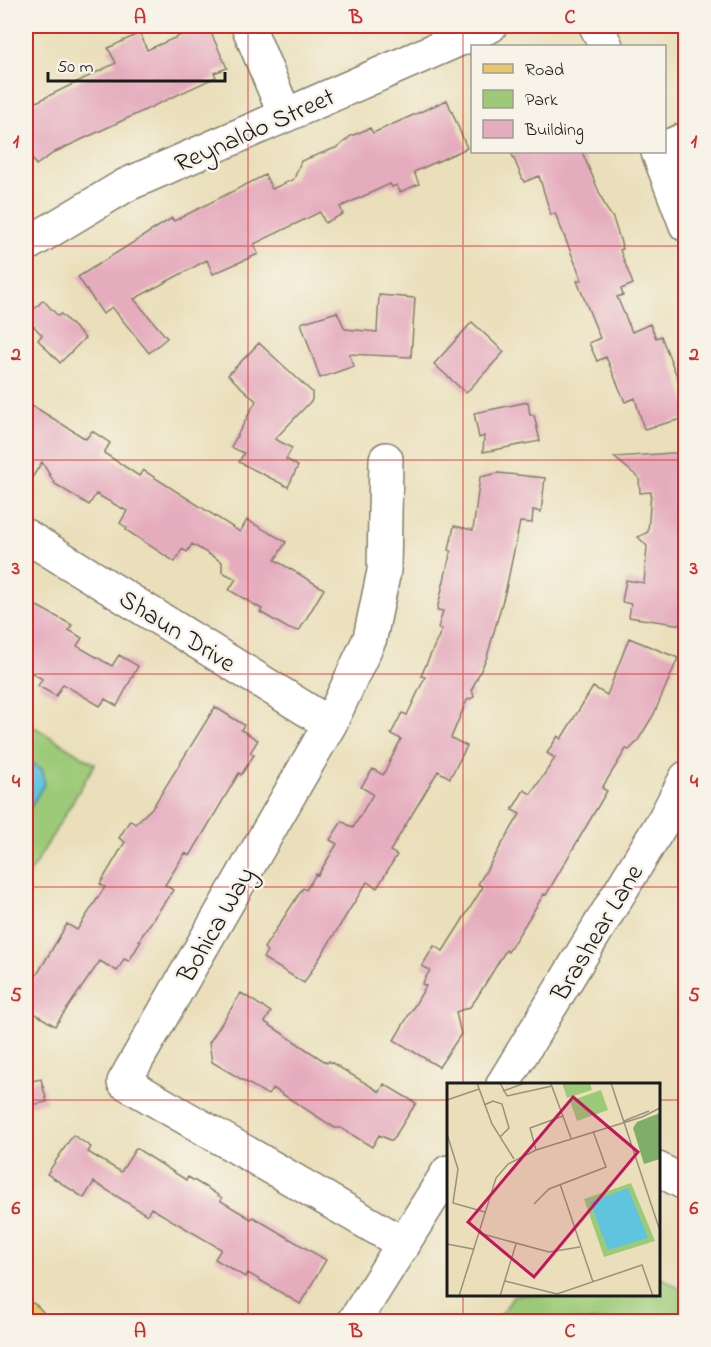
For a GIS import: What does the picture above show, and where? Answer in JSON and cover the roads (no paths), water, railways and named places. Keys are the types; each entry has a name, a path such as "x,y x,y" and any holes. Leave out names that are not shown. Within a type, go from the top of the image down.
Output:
{"street":[{"path":"248,26 285,115"},
{"name":"Reynaldo Street","path":"26,245 126,185 490,26"},
{"path":"596,26 606,45"},
{"path":"666,147 686,139"},
{"path":"658,153 686,225"},
{"name":"Bohica Way","path":"386,459 384,571 370,638 330,724 124,1082 404,1244"},
{"name":"Shaun Drive","path":"26,536 330,724"},
{"name":"Brashear Lane","path":"508,1083 675,824 686,778"},
{"path":"354,1322 447,1174"}],"water":[{"path":"26,760 43,770 44,784 26,815"}]}
